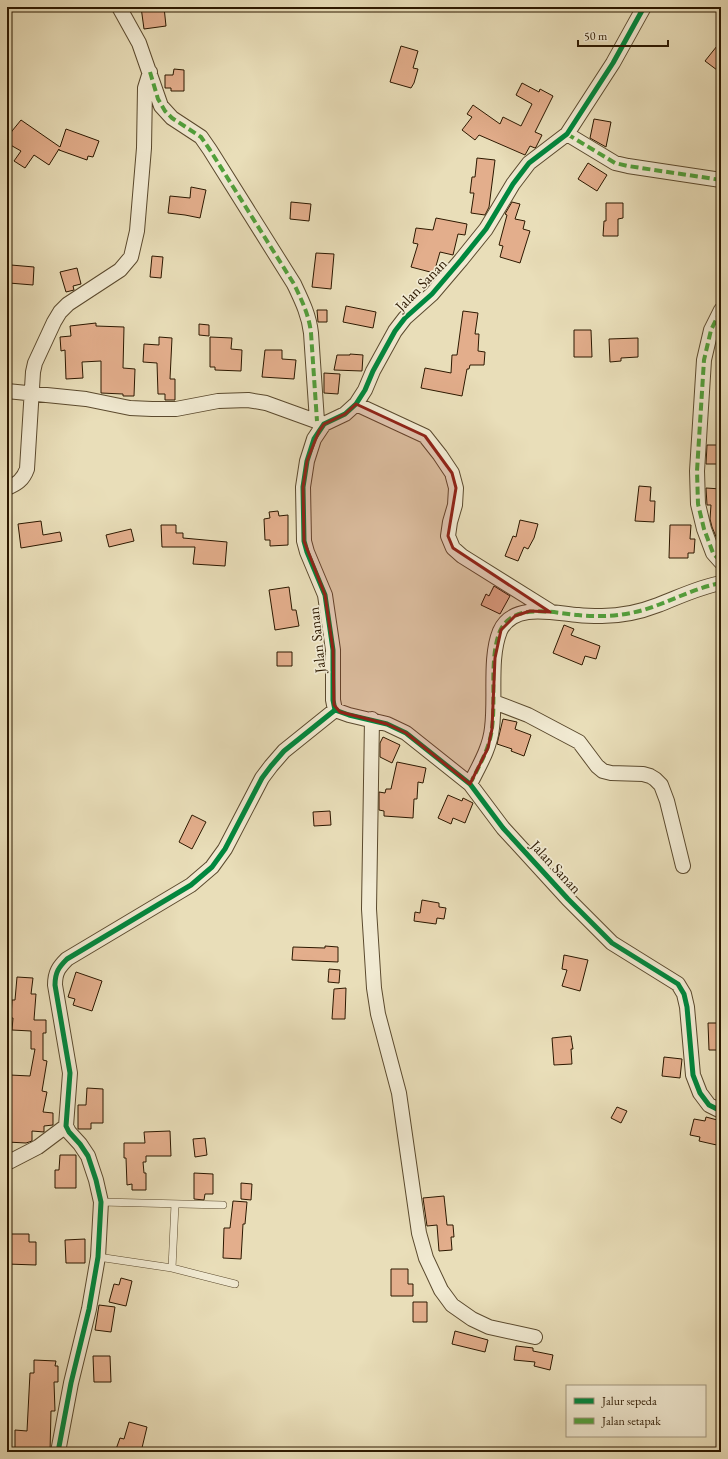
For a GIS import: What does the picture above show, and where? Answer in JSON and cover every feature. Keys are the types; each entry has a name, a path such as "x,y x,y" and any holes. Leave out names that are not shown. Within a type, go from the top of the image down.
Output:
{"street":[{"path":"7,391 86,399 130,408 144,409 176,409 218,401 248,400 266,403 320,422 310,321 304,304 286,271 201,137 172,118 161,106 139,43 119,7"},
{"name":"Jalan Sanan","path":"644,7 613,63 567,134 529,162 513,184 486,229 432,294 405,318 388,343 365,390 356,404 345,414 320,422 307,462 303,487 304,540 307,552 325,595 333,650 333,700 335,710 349,715 372,719 406,733 470,784 503,828 568,899 612,943 678,984 684,994 687,1007 693,1076 700,1093 709,1105 721,1111"},
{"path":"7,488 17,484 24,478 27,469 33,372 35,363 54,322 60,312 68,304 120,270 131,257 137,231 144,148 145,88 150,72"},
{"path":"567,134 615,163 721,180"},
{"path":"721,310 711,330 704,360 697,477 698,504 704,529 713,553 721,562"},
{"path":"356,404 425,436 452,473 456,488 455,505 448,536 453,548 462,556 550,612"},
{"path":"470,784 488,748 492,729 494,702 494,658 501,630 504,625 515,616 530,611 578,615 619,616 657,606 698,589 721,583"},
{"path":"494,702 528,715 579,742 597,766 603,771 611,773 643,774 655,779 661,785 667,801 683,866"},
{"path":"58,1452 71,1383 89,1310 98,1257 101,1202 88,1156 66,1126 70,1074 55,985 55,975 58,968 67,959 191,885 212,867 224,849 262,778 271,766 284,751 335,710"},
{"path":"372,719 369,909 374,988 378,1014 399,1093 419,1233 426,1258 441,1290 452,1305 472,1319 489,1327 535,1337"},
{"path":"7,1163 38,1147 66,1126"}],"lane":[{"path":"101,1202 223,1206"},
{"path":"172,1268 175,1204"},
{"path":"98,1257 172,1268 236,1284"}],"highlighted area":[{"path":"356,404 425,436 452,473 456,488 448,536 453,548 550,612 530,611 515,616 501,630 495,658 492,729 488,748 470,784 406,733 387,724 340,712 334,705 333,650 325,595 304,541 303,487 307,461 319,431 324,424 345,414"}],"building":[{"path":"141,7 164,7 166,26 144,29"},
{"path":"721,41 721,73 705,61"},
{"path":"401,46 418,51 413,68 418,69 411,88 390,82"},
{"path":"174,69 184,70 184,91 171,91 171,88 165,88 165,75 173,75"},
{"path":"522,83 539,92 540,89 553,96 535,132 542,135 535,148 530,146 525,155 479,135 475,140 462,130 472,117 467,114 473,105 500,124 503,117 521,126 532,104 516,95"},
{"path":"594,119 611,122 606,147 590,138"},
{"path":"21,120 60,147 66,129 99,141 93,157 88,156 87,160 59,149 49,165 34,155 25,168 14,161 21,151 7,143 12,131"},
{"path":"477,158 495,160 489,207 485,215 471,213 474,193 470,193 472,177 475,177"},
{"path":"588,163 607,175 597,191 578,179"},
{"path":"191,187 206,190 200,218 168,213 170,196 190,198"},
{"path":"291,202 311,204 309,221 290,219"},
{"path":"512,202 520,204 515,219 525,221 523,229 530,231 520,263 500,257 503,246 499,245 507,215 505,214"},
{"path":"606,203 623,203 623,218 618,219 618,236 603,236 604,221 606,221"},
{"path":"436,218 467,224 465,235 458,234 453,255 440,252 434,273 411,267 418,244 413,243 416,228 433,230"},
{"path":"316,253 334,254 331,289 312,287"},
{"path":"152,256 163,257 161,278 150,277"},
{"path":"11,265 34,267 33,285 9,283"},
{"path":"77,268 81,284 73,286 74,290 66,292 60,272"},
{"path":"346,306 376,312 373,328 343,322"},
{"path":"317,310 327,310 327,322 318,322"},
{"path":"463,311 478,313 475,334 479,334 478,351 485,352 484,365 470,365 469,369 467,369 462,396 421,388 425,368 451,373 452,355 457,355"},
{"path":"96,323 96,326 124,327 123,368 135,369 134,396 101,393 101,361 82,362 83,378 66,379 65,350 61,351 60,337 71,336 70,326"},
{"path":"199,324 209,325 209,336 199,335"},
{"path":"574,330 591,330 592,357 574,357"},
{"path":"159,337 172,338 170,379 175,379 175,400 165,400 165,394 158,394 157,363 143,362 144,344 159,345"},
{"path":"210,337 232,338 231,349 242,350 241,371 215,370 215,367 210,367"},
{"path":"638,338 638,357 621,358 621,361 610,362 609,339"},
{"path":"265,350 282,350 282,359 296,360 294,379 262,377"},
{"path":"337,355 363,355 362,371 334,370"},
{"path":"324,373 340,374 338,394 324,393"},
{"path":"707,445 721,445 721,464 706,464"},
{"path":"639,486 651,487 650,501 655,501 654,522 635,521"},
{"path":"706,488 721,489 721,539 717,539 712,527 710,519 711,505 707,505"},
{"path":"278,511 279,516 288,515 288,545 270,546 270,540 265,540 264,519 270,518 269,512"},
{"path":"520,520 538,524 534,538 528,549 524,547 518,561 505,556 513,536 516,537"},
{"path":"41,521 43,535 60,532 62,541 21,548 18,524"},
{"path":"161,525 176,525 176,533 183,533 183,538 227,542 225,566 193,564 195,547 162,547"},
{"path":"670,525 691,525 690,539 695,539 694,553 688,553 688,558 669,558"},
{"path":"131,529 134,541 109,547 106,535"},
{"path":"494,586 510,596 500,614 481,605 486,594 489,596"},
{"path":"289,587 292,610 296,610 299,626 275,630 269,590"},
{"path":"564,625 574,629 571,635 600,646 596,659 585,656 582,665 553,653"},
{"path":"277,652 292,652 292,666 277,666"},
{"path":"503,719 517,722 515,729 531,735 524,756 511,751 512,749 497,744"},
{"path":"383,737 400,745 392,763 380,757 380,743"},
{"path":"397,762 426,768 423,783 418,782 417,799 414,799 413,818 384,816 384,811 379,810 379,792 385,793 386,789 391,789"},
{"path":"448,795 462,801 463,798 473,803 465,823 453,818 451,824 438,818"},
{"path":"330,811 331,825 314,826 313,812"},
{"path":"192,815 206,822 192,849 179,842"},
{"path":"422,900 439,903 439,907 446,908 444,919 437,918 436,924 414,921 415,912 420,913"},
{"path":"325,946 338,947 338,962 292,960 293,947 325,948"},
{"path":"564,955 588,960 580,991 562,986 567,970 562,969"},
{"path":"329,969 340,970 339,983 328,982"},
{"path":"76,972 102,981 92,1011 73,1005 75,999 68,997"},
{"path":"17,977 33,978 31,994 36,994 34,1020 46,1020 46,1033 43,1033 43,1060 47,1061 42,1091 47,1092 43,1112 53,1113 53,1125 44,1126 44,1132 32,1131 32,1141 26,1143 7,1142 7,1095 9,1090 10,1075 30,1076 35,1049 31,1049 31,1031 12,1030 12,1000 15,1000"},
{"path":"346,988 345,1019 332,1019 334,989"},
{"path":"708,1023 721,1023 721,1050 709,1050"},
{"path":"571,1036 573,1049 571,1049 572,1064 554,1065 552,1038"},
{"path":"664,1057 682,1059 680,1078 662,1076"},
{"path":"87,1088 103,1089 103,1123 91,1123 91,1129 78,1129 78,1105 86,1105"},
{"path":"617,1107 627,1111 621,1123 611,1118"},
{"path":"706,1117 721,1121 721,1146 699,1141 700,1137 690,1135 694,1119 705,1121"},
{"path":"170,1131 171,1156 146,1156 146,1162 143,1162 144,1173 146,1173 146,1190 132,1190 132,1184 127,1185 124,1143 145,1143 144,1132"},
{"path":"205,1138 207,1155 195,1157 193,1139"},
{"path":"60,1155 76,1155 76,1188 55,1188 55,1170 59,1170"},
{"path":"194,1173 213,1174 213,1194 205,1194 204,1200 194,1199"},
{"path":"241,1183 252,1184 251,1200 241,1199"},
{"path":"444,1196 447,1225 453,1225 454,1237 451,1237 452,1250 439,1251 437,1225 427,1226 423,1198"},
{"path":"233,1201 247,1202 245,1224 243,1224 241,1259 223,1258 224,1228 230,1228"},
{"path":"7,1234 29,1234 29,1242 36,1242 36,1265 7,1264"},
{"path":"85,1239 85,1263 66,1263 65,1240"},
{"path":"391,1269 408,1269 408,1284 413,1284 413,1296 391,1296"},
{"path":"121,1278 132,1281 126,1306 109,1302 114,1284 119,1285"},
{"path":"413,1302 427,1302 427,1322 413,1322"},
{"path":"99,1305 115,1307 111,1332 95,1330"},
{"path":"455,1331 488,1340 485,1352 452,1344"},
{"path":"516,1346 533,1348 533,1351 553,1355 550,1370 534,1366 535,1362 514,1360"},
{"path":"93,1356 110,1356 111,1382 94,1382"},
{"path":"34,1360 56,1361 55,1366 58,1366 58,1382 54,1382 55,1411 51,1411 50,1452 15,1452 15,1430 27,1431 30,1373 34,1373"},
{"path":"129,1422 147,1427 141,1452 115,1452 120,1438 124,1439"}],"marked path":[{"path":"150,72 158,99 165,111 172,118 201,137 294,284 309,320 317,421"},
{"path":"567,134 615,163 721,180"},
{"path":"721,310 711,330 704,360 697,471 698,504 704,529 713,553 721,562"},
{"path":"470,784 484,757 491,735 495,653 500,631 506,622 514,616 535,611 593,616 609,616 637,612 697,590 721,583"}],"cycle path":[{"path":"644,7 613,63 567,134 529,163 513,184 486,229 432,294 405,318 395,331 373,371 365,390 356,404 345,414 324,424 314,439 307,461 303,487 304,541 325,595 333,650 333,700 335,710 387,724 406,733 470,784 503,828 568,899 612,943 678,984 684,994 687,1007 693,1075 700,1093 709,1105 721,1111"},
{"path":"58,1452 71,1383 89,1309 98,1257 101,1202 88,1156 66,1126 70,1073 55,985 57,973 67,959 191,885 212,867 225,849 262,778 271,766 284,751 335,710"}]}
